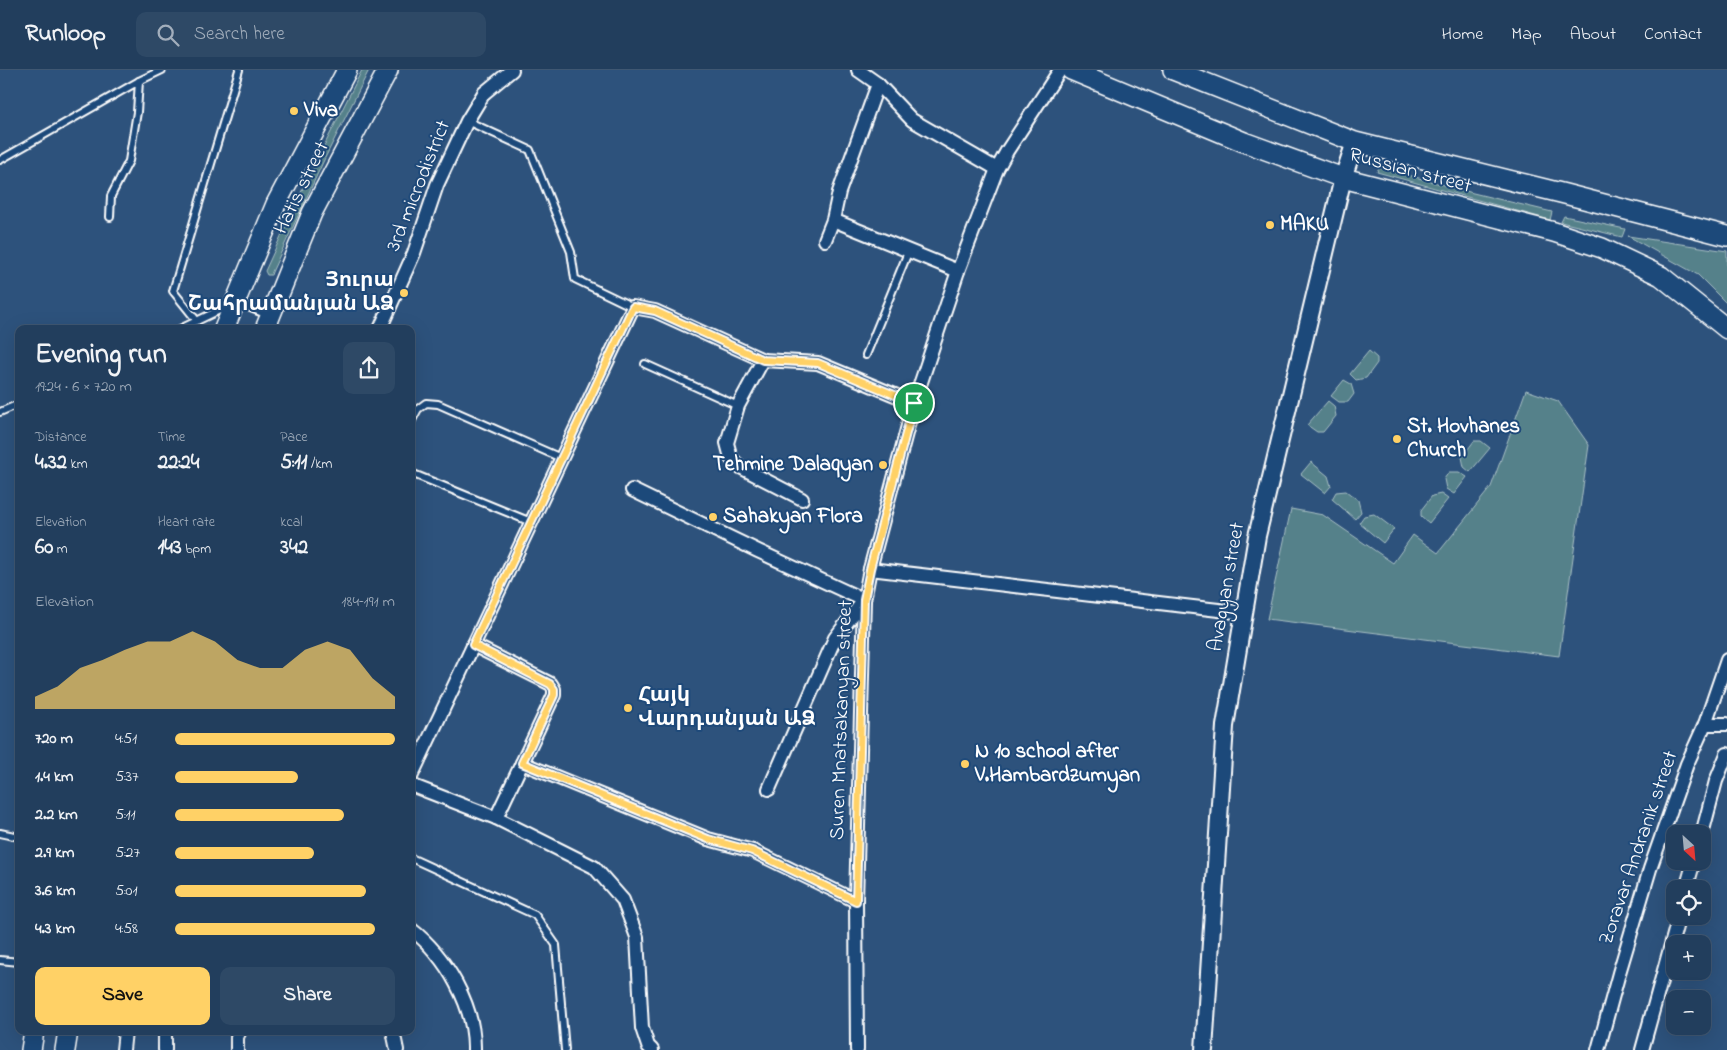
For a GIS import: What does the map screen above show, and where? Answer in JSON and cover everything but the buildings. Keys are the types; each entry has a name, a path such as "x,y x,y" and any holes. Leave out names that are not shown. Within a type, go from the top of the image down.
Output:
{"main road":[{"name":"Hatis street","path":"226,325 276,204 347,70"},
{"name":"Hatis street","path":"267,322 312,213 388,70"},
{"name":"Russian street","path":"1071,70 1244,142 1343,178 1554,232 1602,248 1661,276 1727,329"},
{"name":"Russian street","path":"1173,70 1354,142 1727,236"},
{"path":"31,1050 33,1035"},
{"path":"65,1050 67,1035"}],"street":[{"name":"3rd microdistrict","path":"382,325 414,253 437,185 467,120 484,93 512,70"},
{"path":"858,70 878,84 912,120 997,169"},
{"name":"Suren Mnatsakanyan street","path":"857,1050 856,901 864,600 870,569 914,403 958,271 997,169 1060,70"},
{"path":"825,240 833,220 839,192 878,84"},
{"name":"Avagyan street","path":"1204,1050 1225,726 1257,536 1343,178 1354,142"},
{"path":"833,220 958,271"},
{"path":"415,768 633,307 655,311 763,360 818,363 914,403"},
{"path":"763,360 738,406 727,443 731,458 740,467 802,499"},
{"path":"632,490 864,600 835,638 769,789"},
{"path":"870,569 1244,613"},
{"path":"473,645 550,684 554,689 554,695 496,818"},
{"name":"Zoravar Andranik street","path":"1598,1050 1650,869 1687,764 1705,724 1727,660"},
{"path":"1705,724 1727,724"},
{"path":"1704,825 1716,781 1727,754"},
{"path":"522,763 708,839 752,851 856,901"},
{"path":"415,787 496,818 594,868 623,900 637,937 642,1028 648,1046 652,1050"},
{"path":"1642,1050 1677,925"},
{"path":"415,933 433,951 451,974 466,1003 474,1035 474,1050"},
{"path":"123,1050 125,1035"},
{"path":"165,1035 165,1050"},
{"path":"237,1050 239,1035"},
{"path":"394,1035 397,1050"}],"lane":[{"path":"0,160 139,80 162,70"},
{"path":"197,321 174,291 239,70"},
{"path":"110,217 111,196 129,160 137,112 139,80"},
{"path":"467,120 530,150 571,252 575,279 633,307"},
{"path":"866,355 909,250"},
{"path":"188,325 235,302 267,322"},
{"path":"645,364 738,406"},
{"path":"415,415 418,409 426,403 438,404 561,458"},
{"path":"0,412 15,406"},
{"path":"415,475 531,522"},
{"path":"0,833 15,836"},
{"path":"415,860 535,915 556,945 565,1050"},
{"path":"0,960 15,962"}],"green space":[{"path":"362,70 369,70 324,160 271,275 267,275 265,271 305,184"},
{"path":"1379,167 1552,212 1550,220 1377,172"},
{"path":"1564,216 1625,229 1622,237 1561,222"},
{"path":"1628,236 1727,251 1727,304 1698,275"},
{"path":"1369,351 1377,358 1377,363 1366,378 1356,380 1350,374"},
{"path":"1344,380 1351,384 1354,394 1348,402 1339,402 1331,396"},
{"path":"1526,390 1558,401 1589,445 1559,656 1267,619 1291,509 1323,515 1393,563 1413,535 1438,553 1491,487"},
{"path":"1328,401 1334,406 1336,416 1323,432 1317,432 1307,425"},
{"path":"1474,441 1481,441 1490,448 1470,472 1464,467 1462,457"},
{"path":"1311,462 1328,476 1331,486 1325,493 1301,474"},
{"path":"1449,472 1459,472 1467,477 1454,494 1446,489 1444,479"},
{"path":"1346,491 1358,500 1361,512 1355,519 1332,499 1336,492"},
{"path":"1441,494 1448,499 1429,523 1421,516 1421,510 1432,496"},
{"path":"1374,514 1394,529 1383,543 1359,523 1364,516"}],"place":[{"name":"Viva","path":"294,111"},
{"name":"MAKU","path":"1270,225"},
{"name":"Յուրա Շահրամանյան ԱՁ","path":"404,293"},
{"name":"St. Hovhanes Church","path":"1397,439"},
{"name":"Tehmine Dalaqyan","path":"883,465"},
{"name":"Sahakyan Flora","path":"713,517"},
{"name":"Հայկ Վարդանյան ԱՁ","path":"628,708"},
{"name":"N 10 school after V.Hambardzumyan","path":"965,764"}],"route":[{"path":"633,307 655,311 763,360 818,363 914,403 870,569 864,600 856,901 752,851 708,839 522,763 554,695 554,689 550,684 473,645 633,307"}]}
